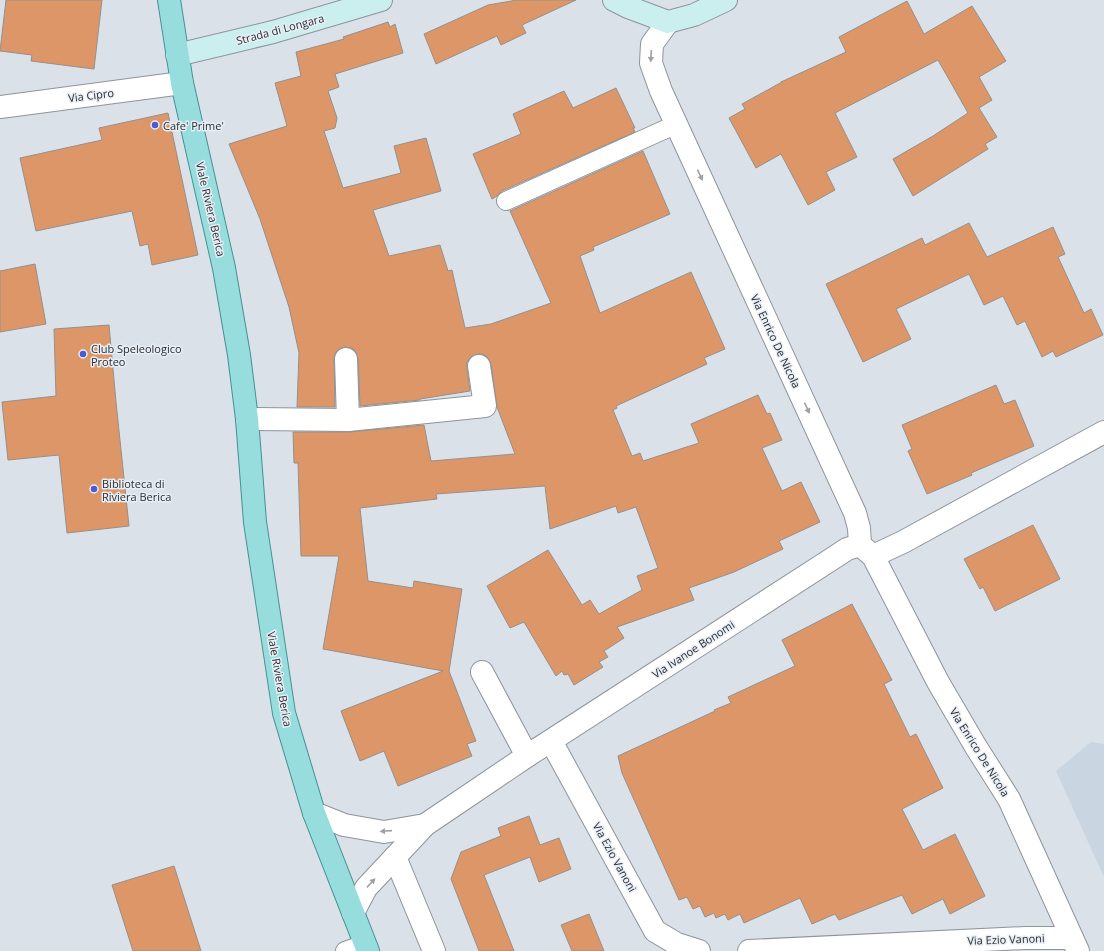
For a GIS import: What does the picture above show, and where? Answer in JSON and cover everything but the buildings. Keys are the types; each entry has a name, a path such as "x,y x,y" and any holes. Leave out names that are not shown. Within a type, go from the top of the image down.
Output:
{"main road":[{"name":"Viale Riviera Berica","path":"169,0 182,83 224,268 240,355 247,419 255,522 284,713 314,813 353,913 359,949"},
{"name":"Strada di Longara","path":"177,55 273,32 381,0"},
{"path":"614,0 628,7 668,22 694,15 726,0"}],"street":[{"name":"Via Enrico De Nicola","path":"668,22 652,44 651,63 660,91 677,124 855,513 866,551 938,682 976,747 1009,799 1075,945"},
{"name":"Via Cipro","path":"0,107 182,83"},
{"path":"346,359 348,420"},
{"path":"247,419 348,420 485,406 479,366"},
{"path":"866,551 910,538 1104,432"},
{"name":"Via Ivanoe Bonomi","path":"353,913 366,888 424,824 847,549 866,551"},
{"path":"482,672 527,756"},
{"name":"Via Ezio Vanoni","path":"551,741 655,931 677,944 699,951"},
{"name":"Via Ivanoe Bonomi","path":"314,813 344,825 384,832 424,824"},
{"path":"395,857 434,951"},
{"name":"Via Ezio Vanoni","path":"749,951 1025,938 1075,945"}],"lane":[{"path":"506,201 677,124"}],"shaded area":[{"path":"1091,742 1104,744 1104,877 1056,771"}],"place":[{"name":"Cafe' Prime'","path":"155,125"},
{"name":"Club Speleologico Proteo","path":"83,354"},
{"name":"Biblioteca di Riviera Berica","path":"94,489"}]}
